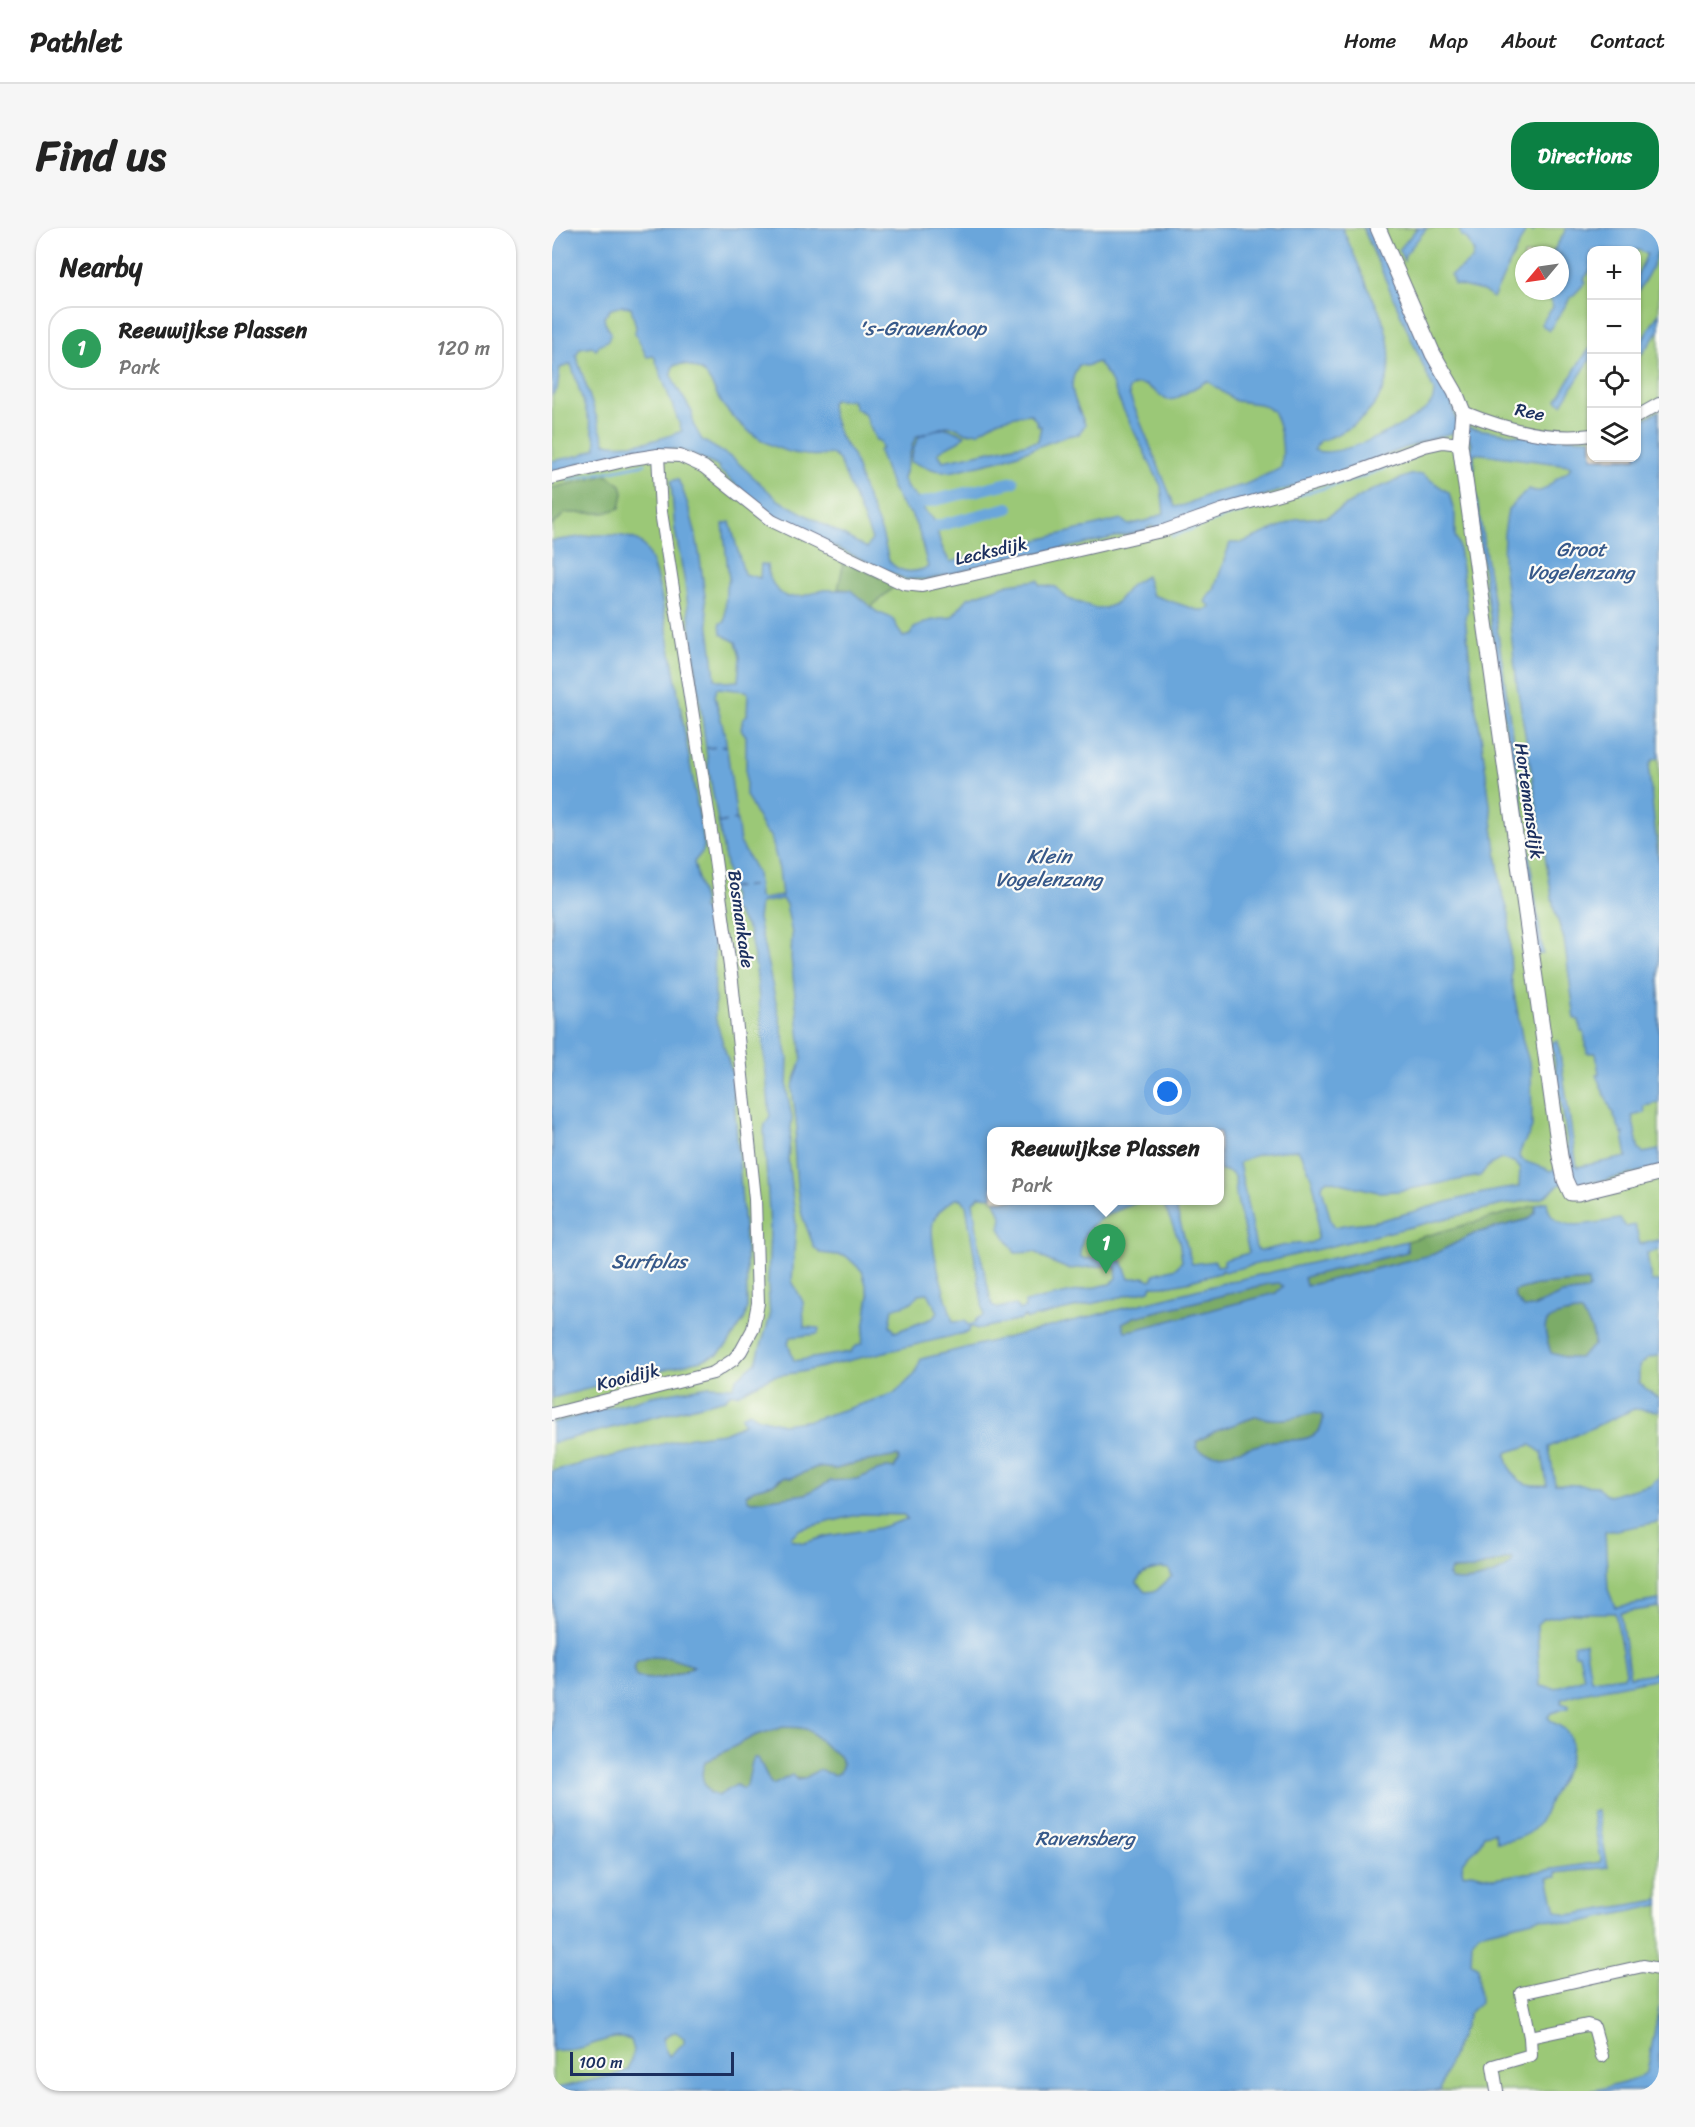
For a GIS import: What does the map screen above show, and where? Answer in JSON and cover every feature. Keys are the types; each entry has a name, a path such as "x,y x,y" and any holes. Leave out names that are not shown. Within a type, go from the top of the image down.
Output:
{"street":[{"name":"Hortemansdijk","path":"1378,228 1433,354 1455,392 1566,1182 1578,1193 1659,1173"},
{"path":"1641,414 1659,404"},
{"name":"Ree","path":"1461,428 1495,423 1566,437 1587,435"},
{"name":"Lecksdijk","path":"552,478 658,455 680,456 704,467 772,521 904,584 922,586 1166,530 1222,510 1353,473 1425,446 1443,442 1461,428"},
{"name":"Bosmankade","path":"658,455 661,512 728,951 755,1199 758,1302 753,1329 741,1351 733,1360 713,1373"},
{"name":"Kooidijk","path":"552,1414 713,1373"},
{"path":"1497,2091 1493,2066 1531,2055 1530,2037 1521,1993 1643,1966 1659,1969"},
{"path":"1530,2037 1587,2025 1594,2027 1602,2056"}],"green space":[{"path":"552,228 1659,228 1659,2091 552,2091"},
{"path":"607,475 621,485 623,493 620,508 605,513 565,513 552,526 552,488"},
{"path":"844,561 896,585 870,608 850,590 838,589"},
{"path":"1536,1205 1535,1213 1529,1219 1476,1233 1434,1254 1306,1286 1304,1278 1308,1276 1407,1252 1407,1241"},
{"path":"1588,1281 1590,1288 1586,1291 1562,1294 1533,1307 1524,1308 1515,1298 1514,1291 1536,1285"},
{"path":"1280,1283 1283,1286 1282,1289 1276,1293 1134,1330 1125,1331 1121,1323 1134,1317"},
{"path":"1581,1313 1589,1324 1594,1336 1594,1345 1579,1358 1567,1358 1551,1353 1545,1328 1546,1323 1556,1316"},
{"path":"1315,1413 1322,1415 1322,1425 1316,1433 1306,1439 1273,1441 1245,1449 1212,1454 1196,1448 1196,1442 1216,1431 1258,1416 1279,1419"},
{"path":"898,1456 899,1460 894,1469 887,1468 857,1479 831,1481 806,1494 756,1501 749,1501 746,1495 754,1489 773,1484 784,1477 791,1478 817,1467 836,1469 855,1463"},
{"path":"1512,1558 1513,1561 1509,1566 1485,1577 1458,1581 1451,1580 1448,1574 1451,1570 1472,1569"},
{"path":"652,1657 670,1658 695,1665 666,1677 651,1679 636,1677 633,1669 637,1662"},
{"path":"783,1727 804,1729 812,1733 840,1757 843,1764 840,1773 835,1775 818,1771 804,1779 786,1777 773,1785 758,1758 754,1758 748,1786 743,1789 736,1785 718,1797 708,1790 702,1777 706,1761 756,1735"}],"water":[{"name":"Klein Vogelenzang","path":"552,228 1342,228 1386,331 1389,369 1385,385 1367,413 1354,425 1320,441 1314,450 1325,452 1339,450 1355,446 1405,423 1429,406 1434,396 1434,391 1363,228 1374,228 1450,393 1457,426 1524,436 1587,439 1587,462 1641,462 1641,421 1659,411 1659,758 1654,759 1650,764 1649,773 1659,865 1659,1103 1644,1106 1645,1113 1632,1116 1639,1150 1643,1153 1659,1150 1659,1167 1602,1181 1560,1184 1543,1198 1502,1205 1224,1272 1223,1270 1220,1273 1186,1282 1168,1286 1152,1286 1150,1290 1027,1319 1024,1316 1021,1320 977,1329 970,1327 969,1332 801,1372 773,1376 737,1394 731,1393 725,1399 552,1443 552,1423 652,1396 709,1386 733,1387 737,1378 756,1362 770,1317 768,1285 770,1228 764,1131 770,1116 756,968 749,931 735,911 727,910 726,907 733,902 709,772 685,583 675,530 671,481 678,479 697,541 715,679 726,682 738,681 740,657 736,642 721,634 720,623 725,622 726,586 729,580 723,524 730,522 744,574 760,578 761,564 767,565 773,584 787,597 803,596 824,590 850,590 877,612 892,618 903,637 910,635 914,628 929,621 952,617 968,598 1009,584 1038,580 1040,585 1056,587 1068,599 1095,608 1105,608 1115,604 1131,585 1146,576 1152,595 1197,610 1205,610 1211,606 1205,602 1214,590 1230,543 1241,543 1298,519 1327,517 1368,492 1410,475 1422,474 1449,493 1455,515 1455,536 1458,542 1468,610 1465,617 1476,711 1501,889 1509,914 1511,977 1523,1042 1531,1068 1532,1127 1519,1157 1550,1171 1571,1164 1552,1042 1558,1041 1577,1167 1627,1157 1623,1135 1625,1133 1622,1134 1596,1075 1599,1074 1596,1053 1587,1053 1584,1032 1581,1032 1579,1020 1575,1019 1564,939 1554,909 1517,685 1503,562 1508,509 1529,489 1541,491 1546,488 1568,471 1571,467 1569,465 1474,453 1474,482 1494,605 1543,954 1537,954 1471,477 1472,443 1466,433 1455,432 1424,441 1332,475 1156,528 1151,526 1143,531 1015,559 1006,558 1004,561 929,579 905,579 803,532 768,512 719,470 719,467 690,453 664,449 586,465 577,464 575,468 552,473 552,461 581,455 596,448 571,364 560,368 557,390 552,395","holes":["622,306 631,307 636,327 635,333 647,357 654,356 682,431 644,442 605,443 576,355 580,348 592,346 596,350 600,344 608,341 611,333 604,317 611,309","1098,362 1110,379 1161,486 1164,513 1149,520 1128,525 1121,519 950,562 941,544 935,521 907,488 903,479 917,436 933,431 919,437 910,462 950,472 1004,459 1067,436 1079,434 1085,425 1073,395 1072,381 1079,365 1086,366","683,364 694,367 704,373 726,409 748,431 760,439 787,451 816,455 832,454 839,460 872,539 867,548 778,500 734,459 702,440 693,424 692,412 672,376 672,368","1207,381 1236,401 1260,404 1273,411 1282,439 1281,468 1244,485 1212,493 1175,507 1129,394 1129,389 1134,385 1144,385 1167,400 1175,399","833,400 852,400 855,408 864,413 876,440 880,441 882,448 879,451 892,488 903,507 911,514 919,532 928,567 908,571 898,568 889,561 882,533 863,488 853,455 840,437 831,403","1031,414 1038,426 1041,426 1038,441 943,461 938,453 965,435 947,428 935,430 946,426 967,433 979,432 999,420","717,688 748,693 747,715 743,718 741,729 746,736 746,795 764,830 771,837 779,870 782,896 762,899 759,897 757,873 740,842 725,735 715,696","782,899 786,904 792,934 791,958 802,1059 792,1088 797,1129 794,1145 797,1189 802,1215 814,1247 820,1253 846,1256 862,1271 869,1295 862,1343 853,1348 851,1352 794,1361 788,1343 791,1337 818,1334 819,1328 804,1327 803,1302 792,1281 796,1224 788,1160 792,1118 787,1091 788,1058 758,919 760,903","987,1127 1224,1127 1224,1170 1231,1173 1235,1178 1236,1195 1249,1253 1224,1260 1224,1265 1217,1266 1215,1261 1192,1264 1175,1205 1164,1205 1179,1240 1182,1261 1176,1268 1154,1274 1153,1279 1144,1277 1129,1279 1122,1261 1100,1257 1085,1259 1080,1256 1082,1243 1092,1225 1110,1213 1131,1205 997,1205 1002,1218 1000,1228 1015,1253 1035,1252 1068,1269 1112,1265 1116,1269 1117,1278 1110,1284 1025,1302 1025,1308 1019,1310 1016,1305 998,1308 992,1305 980,1252 973,1202 979,1196 987,1197","1298,1150 1313,1182 1317,1204 1317,1239 1309,1243 1260,1251 1256,1248 1239,1163 1260,1154","1501,1159 1514,1162 1520,1168 1519,1187 1467,1197 1382,1220 1335,1227 1331,1221 1322,1188 1323,1183 1328,1180 1378,1192 1398,1191 1480,1176 1488,1166","955,1199 962,1199 966,1205 984,1315 976,1319 975,1323 968,1325 965,1321 953,1322 935,1255 932,1228 934,1219 946,1205","928,1293 938,1312 933,1318 895,1332 890,1325 893,1308 913,1301 918,1294"]},
{"path":"1417,228 1427,228 1405,255 1404,261 1399,250"},
{"path":"1459,228 1527,228 1518,246 1515,246 1515,253 1493,298 1483,291 1454,284 1451,275 1472,260 1474,252 1467,239 1461,236"},
{"path":"1567,228 1659,228 1656,255 1651,270 1641,286 1641,267 1647,254 1641,251 1641,246 1587,246 1587,275 1584,279 1586,282 1569,300 1569,246 1556,246"},
{"path":"1551,300 1569,300 1549,331 1541,324 1553,307"},
{"path":"1659,313 1659,331 1641,354 1641,342"},
{"path":"1587,352 1587,364 1562,404 1557,400"},
{"name":"Surfplas","path":"594,535 627,537 642,544 653,564 661,595 704,845 703,851 694,862 703,901 702,908 711,919 714,933 715,1017 732,1073 746,1255 747,1307 745,1318 728,1344 718,1354 552,1398 552,541"},
{"name":"Ravensberg","path":"1547,1202 1550,1213 1556,1220 1565,1224 1588,1224 1620,1219 1626,1227 1635,1225 1640,1244 1659,1240 1659,1250 1647,1253 1651,1282 1659,1281 1659,1355 1649,1358 1639,1366 1639,1383 1659,1399 1659,1411 1634,1409 1549,1447 1555,1484 1597,1486 1609,1496 1650,1485 1659,1477 1659,1522 1605,1532 1608,1589 1615,1607 1659,1600 1659,1607 1620,1613 1630,1677 1659,1672 1659,1678 1562,1699 1561,1703 1568,1705 1568,1708 1551,1713 1548,1717 1568,1733 1572,1746 1571,1754 1541,1820 1528,1833 1513,1839 1497,1842 1494,1832 1484,1834 1479,1846 1464,1862 1462,1870 1463,1874 1471,1873 1494,1878 1600,1862 1592,1812 1597,1811 1608,1867 1556,1873 1557,1877 1548,1878 1556,1911 1568,1915 1659,1900 1659,1905 1573,1924 1541,1918 1479,1933 1472,1941 1471,1963 1478,1967 1480,2003 1470,2012 1440,2091 552,2091 552,2089 612,2076 628,2070 634,2050 631,2040 616,2038 576,2049 552,2051 552,1471 691,1437 723,1433 744,1424 741,1416 749,1412 759,1418 783,1424 812,1420 895,1393 914,1375 921,1359 1224,1283 1407,1241 1407,1252 1308,1276 1304,1278 1306,1286 1434,1254 1476,1233 1529,1219 1535,1213 1536,1205","holes":["1588,1281 1589,1288 1586,1291 1562,1294 1533,1307 1524,1308 1515,1298 1514,1291 1536,1285","1279,1283 1283,1286 1276,1293 1125,1331 1122,1323 1134,1317 1268,1284","1581,1313 1591,1328 1594,1345 1579,1358 1567,1358 1551,1353 1545,1328 1550,1319 1564,1314","1315,1413 1322,1415 1323,1422 1316,1433 1306,1439 1273,1441 1245,1449 1212,1454 1196,1448 1197,1441 1216,1431 1257,1416 1271,1419 1293,1418","1531,1445 1542,1453 1547,1485 1524,1483 1515,1476 1506,1455 1508,1452","898,1456 899,1460 894,1469 887,1468 857,1479 831,1481 806,1494 756,1501 749,1501 746,1495 754,1489 773,1484 784,1477 791,1478 817,1467 836,1469 855,1463","861,1514 904,1515 907,1519 879,1528 827,1536 804,1543 792,1540 791,1537 800,1529","1511,1558 1513,1561 1509,1566 1494,1574 1476,1579 1458,1581 1451,1580 1448,1575 1451,1570 1472,1569","1161,1568 1169,1569 1172,1576 1156,1591 1145,1592 1137,1583 1146,1572","1571,1613 1615,1613 1626,1673 1624,1676 1591,1680 1585,1643 1573,1644 1575,1654 1579,1654 1584,1678 1555,1688 1540,1686 1537,1624 1543,1619","652,1657 670,1658 694,1666 666,1678 636,1677 633,1669 637,1662","783,1727 808,1730 838,1755 843,1764 840,1773 835,1775 818,1770 804,1779 797,1780 792,1775 773,1785 758,1758 754,1758 747,1786 743,1789 736,1785 718,1796 710,1793 705,1785 702,1777 706,1761 756,1735","676,2032 684,2038 684,2043 669,2056 664,2047 663,2038"]},
{"path":"1659,2007 1659,2073 1656,2091 1590,2091 1627,2082 1647,2072"}],"waterway":[{"path":"1172,536 1224,517 1355,479 1414,457"},
{"path":"568,480 645,464"},
{"path":"922,503 1013,482"},
{"path":"937,526 1008,508"}],"ferry route":[{"path":"707,748 726,746"},
{"path":"719,823 737,819"},
{"path":"731,888 758,885"}],"place":[{"name":"Reeuwijkse Plassen","path":"1106,1274"}],"water label":[{"name":"'s-Gravenkoop","path":"922,328"},
{"name":"Groot Vogelenzang","path":"1581,560"}]}
